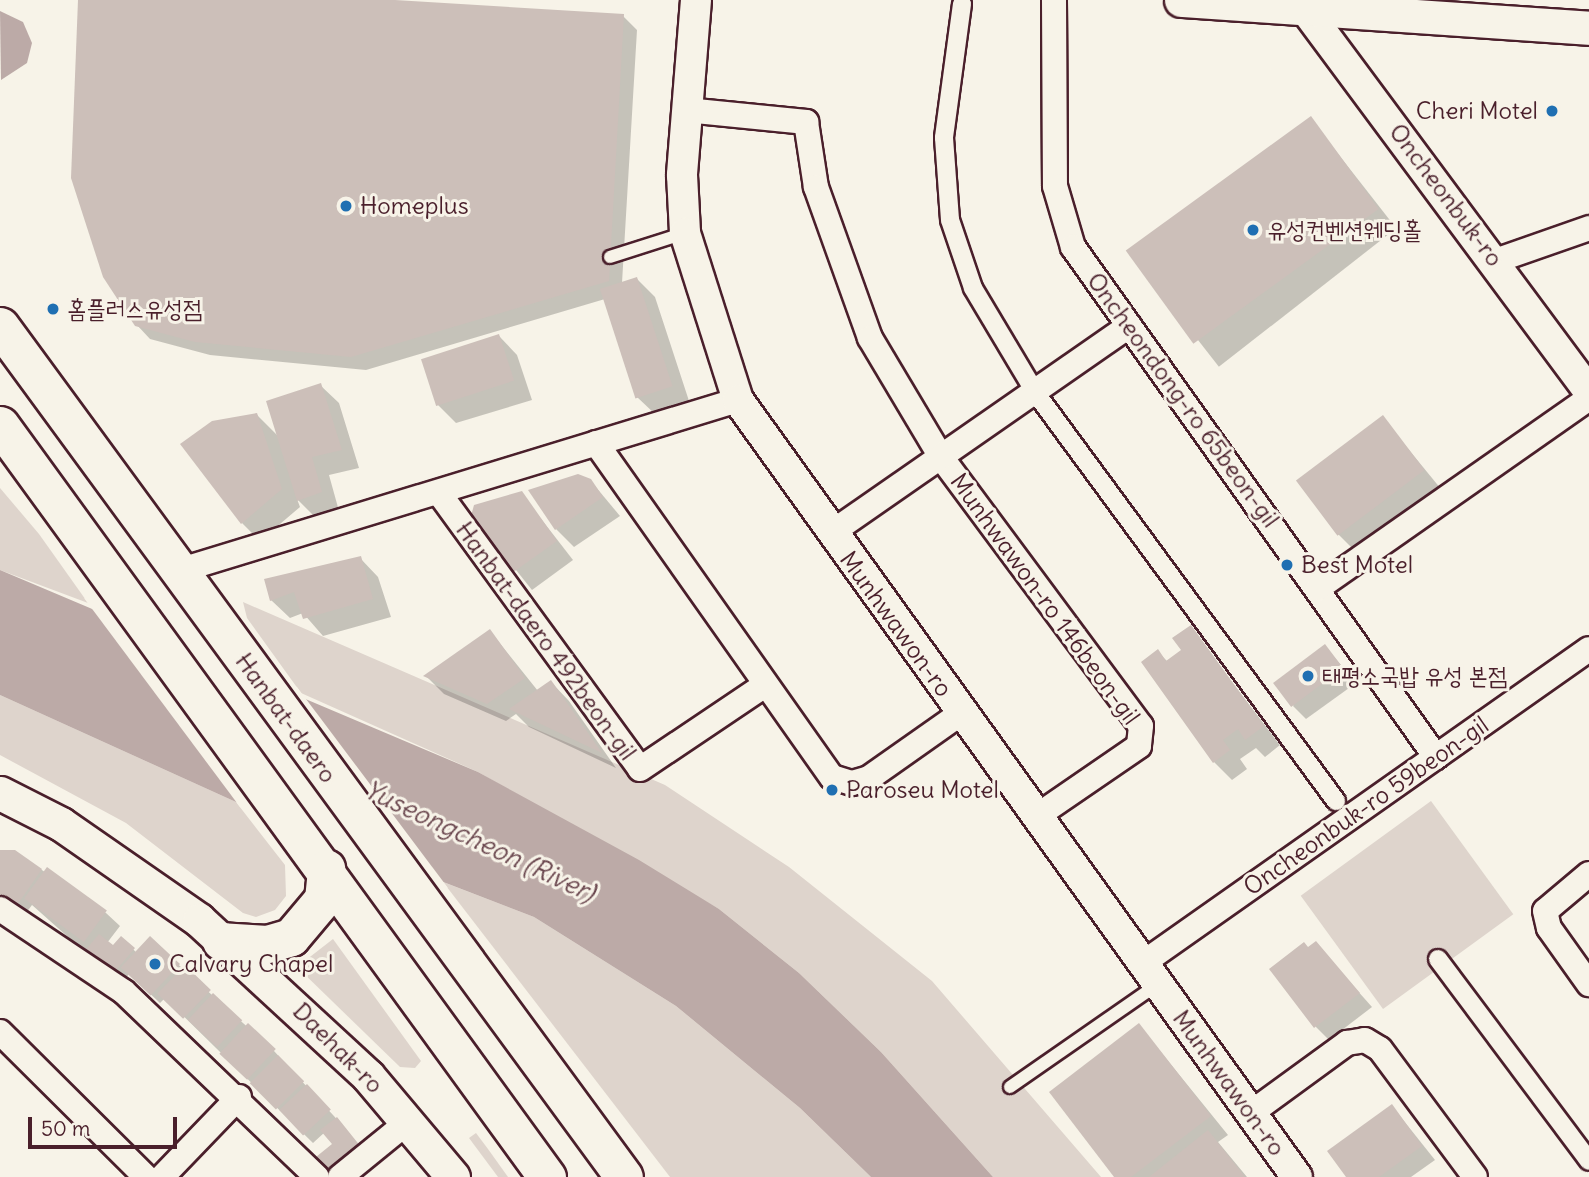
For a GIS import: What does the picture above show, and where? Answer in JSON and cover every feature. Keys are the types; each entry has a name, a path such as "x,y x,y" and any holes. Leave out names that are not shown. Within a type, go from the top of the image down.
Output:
{"main road":[{"path":"1181,0 1305,4 1589,28"},
{"name":"Hanbat-daero","path":"0,326 624,1177"},
{"path":"0,425 100,558 547,1177"},
{"name":"Daehak-ro","path":"0,793 126,867 221,941 307,1016 409,1121 453,1177"},
{"path":"221,941 267,944 291,937 314,915 330,878"}],"street":[{"name":"Munhwawon-ro","path":"696,0 686,110 685,233 738,400 831,533 1297,1177"},
{"name":"Oncheondong-ro 65beon-gil","path":"1054,0 1052,146 1063,223 1129,326 1436,757"},
{"path":"962,4 944,138 950,220 973,288 1035,392 1336,801"},
{"name":"Oncheonbuk-ro","path":"1305,4 1589,391"},
{"name":"Munhwawon-ro 146beon-gil","path":"686,110 806,122 816,187 870,338 941,457 1141,726 1139,746 1037,816"},
{"path":"1495,261 1589,228"},
{"name":"Munhwawon-ro 146beon-gil","path":"831,533 1129,326"},
{"path":"1318,588 1589,398"},
{"name":"Hanbat-daero 492beon-gil","path":"188,584 439,493 738,400"},
{"path":"596,443 832,777 852,783 869,778 961,713"},
{"name":"Hanbat-daero 492beon-gil","path":"439,493 640,769 765,685"},
{"name":"Oncheonbuk-ro 59beon-gil","path":"1151,974 1436,757 1589,649"},
{"path":"1589,874 1545,911 1549,928 1589,984"},
{"path":"0,909 124,992 239,1097 317,1177"},
{"path":"1438,959 1589,1161"},
{"path":"0,1032 146,1177"},
{"path":"1251,1114 1347,1043 1365,1040 1380,1049 1475,1177"},
{"path":"162,1177 239,1097"},
{"path":"340,1177 409,1121"}],"lane":[{"path":"610,257 685,233"},
{"path":"1010,1087 1151,974"}],"shaded area":[{"path":"0,488 39,534 88,603 0,570"},
{"path":"243,602 665,785 789,867 932,981 1101,1177 993,1177 881,1052 799,973 719,909 478,772 301,693 247,618"},
{"path":"0,695 236,802 285,865 286,896 275,910 256,917 243,913 126,823 0,755"},
{"path":"1431,801 1513,914 1383,1009 1301,896"},
{"path":"443,882 534,917 676,1006 800,1108 871,1177 670,1177"},
{"path":"333,939 421,1061 415,1068 400,1067 297,967"},
{"path":"476,1133 508,1177 498,1177 469,1138"}],"water":[{"path":"0,11 23,22 32,43 27,63 1,80"},
{"name":"Yuseongcheon (River)","path":"0,570 478,772 639,860 719,909 799,973 881,1052 993,1177 871,1177 800,1108 676,1006 534,917 236,802 0,695"}],"pier":[{"path":"84,598 297,687 448,888 240,807"}],"building":[{"name":"Homeplus","path":"78,0 395,0 624,14 609,281 351,357 195,342 135,326 103,277 71,178"},
{"name":"유성컨벤션웨딩홀","path":"1311,116 1379,209 1193,344 1126,251"},
{"path":"637,277 673,386 635,398 600,289"},
{"path":"499,334 514,381 436,406 421,359"},
{"path":"321,383 342,450 312,457 322,492 297,501 266,401"},
{"path":"257,413 282,489 241,524 180,444 212,421"},
{"path":"1383,415 1425,470 1337,536 1296,481"},
{"path":"578,474 591,479 603,497 555,530 528,490"},
{"path":"522,491 557,541 512,573 471,516 474,505"},
{"path":"361,556 373,599 303,619 294,592 270,601 264,579"},
{"path":"1191,625 1264,726 1245,740 1238,729 1223,740 1230,750 1213,763 1141,662 1158,649 1166,661 1181,650 1172,638"},
{"path":"490,629 525,678 487,704 423,676"},
{"name":"태평소국밥 유성 본점","path":"1325,644 1343,668 1291,707 1273,683"},
{"path":"551,680 602,753 509,709"},
{"path":"0,850 15,850 42,869 17,905 0,894"},
{"path":"47,867 107,910 84,942 24,899"},
{"path":"99,934 113,945 121,936 135,948 111,976 83,953"},
{"path":"150,936 180,964 151,995 121,967"},
{"path":"1316,941 1360,993 1314,1028 1269,969 1304,942 1308,947"},
{"path":"185,965 211,990 183,1019 157,994"},
{"path":"213,993 242,1020 217,1047 188,1020"},
{"path":"248,1023 276,1049 247,1080 219,1054"},
{"path":"1139,1023 1211,1116 1131,1177 1114,1177 1049,1092"},
{"path":"278,1055 304,1081 276,1109 250,1083"},
{"path":"307,1084 331,1110 303,1136 279,1110"},
{"path":"1392,1104 1422,1146 1379,1177 1346,1177 1327,1151"},
{"path":"337,1117 361,1147 330,1172 318,1170 311,1161 332,1144 320,1130"},
{"path":"1208,1130 1245,1177 1149,1177"}],"place":[{"name":"Cheri Motel","path":"1552,111"},
{"name":"Homeplus","path":"346,206"},
{"name":"유성컨벤션웨딩홀","path":"1253,230"},
{"name":"홈플러스유성점","path":"53,309"},
{"name":"Best Motel","path":"1287,565"},
{"name":"태평소국밥 유성 본점","path":"1308,676"},
{"name":"Paroseu Motel","path":"832,790"},
{"name":"Calvary Chapel","path":"155,964"}]}
